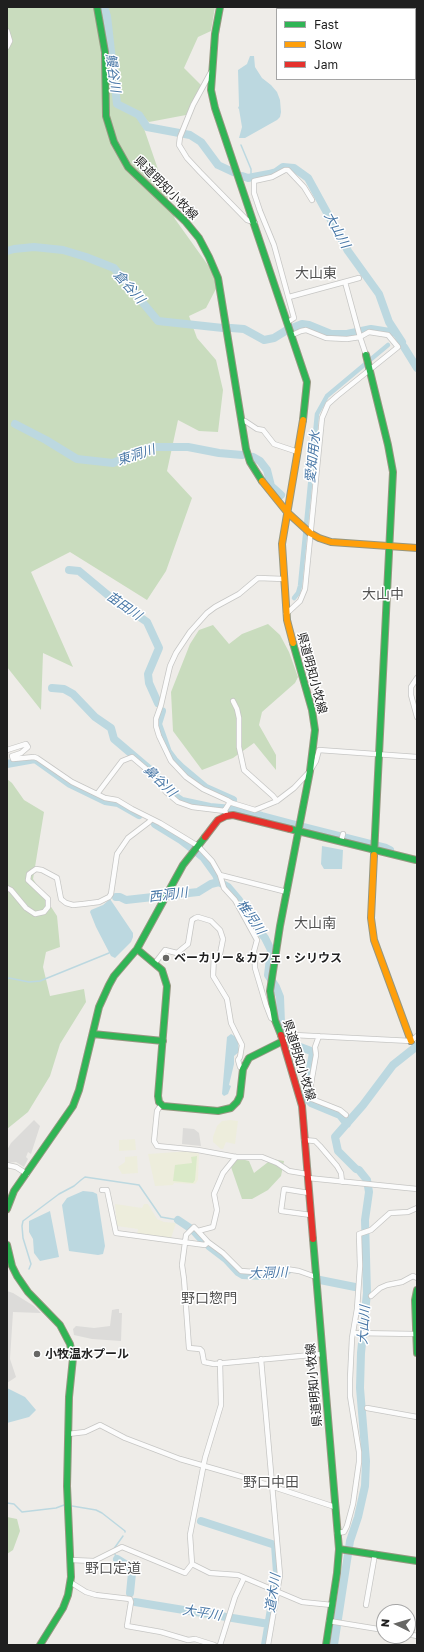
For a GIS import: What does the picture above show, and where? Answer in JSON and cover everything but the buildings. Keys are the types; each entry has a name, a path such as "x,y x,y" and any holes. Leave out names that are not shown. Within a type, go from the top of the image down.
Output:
{"street":[{"name":"県道明知小牧線","path":"97,7 100,18 104,52 106,116 114,142 128,167 186,221 199,238 209,258 219,285 241,421 250,462 256,474 288,512"},
{"name":"県道明知小牧線","path":"220,7 215,34 211,90 215,108 307,382 303,422 282,544 286,614 290,635 312,710 315,730 310,771 270,985 270,996 275,1020 286,1039 302,1106 334,1507 337,1533 341,1549 326,1645"},
{"path":"7,31 10,41 7,47"},
{"path":"212,71 186,122 180,137 179,145 187,158 225,198 247,220 254,223"},
{"path":"288,323 294,318 274,245 254,193 254,181 272,177 285,170 288,170 304,187 312,200"},
{"path":"289,298 360,278"},
{"path":"345,282 370,370 392,461 390,546 371,903 372,932 382,966 410,1041"},
{"path":"286,614 300,601 305,589 322,418 328,404 398,347 388,336 369,332 347,339 326,338 306,330 291,333"},
{"path":"241,421 245,421 257,429 263,430 274,444 298,452"},
{"path":"288,512 310,533 331,542 417,548"},
{"path":"284,579 258,578 239,594 230,597 207,613 190,632 176,653 170,666 163,699 156,718 156,726 166,753 180,772 227,809 246,818 299,831 374,846 417,860"},
{"path":"417,678 411,687 411,695 417,718"},
{"path":"233,701 239,718 239,747 244,770 277,801"},
{"path":"7,750 26,744 28,747 21,753 12,756 13,759 34,757 72,782 105,798 117,800 152,819 196,849 212,862 220,875 224,888 235,900 257,940 254,951 255,968 266,1005 271,1018 275,1020"},
{"path":"97,794 122,761 132,758 152,774 166,792 178,802 192,807 255,810 277,801 290,792 310,771 316,761 319,750 417,757"},
{"path":"7,1210 14,1192 73,1106 79,1090 99,1007 104,994 114,976 137,950 183,865 227,809"},
{"path":"7,888 11,890 26,908 35,914 44,912 47,908 48,899 28,880 29,874 36,869 42,870 57,878 61,898 66,903 73,905 99,902 109,897 111,894 117,854 128,838 152,819"},
{"path":"341,840 343,834"},
{"path":"220,875 287,892"},
{"path":"155,963 165,950 178,953 188,944 192,920 195,918 198,917 211,922 220,930 223,938 220,954 214,956 213,976 227,999 231,1023 242,1045 238,1060 240,1067 243,1069"},
{"path":"137,950 162,970 167,986 158,1096 161,1105"},
{"path":"93,1034 163,1041"},
{"path":"161,1105 166,1107 218,1111 231,1108 240,1096 243,1069 249,1058 294,1035 410,1041 417,1036"},
{"path":"319,1036 315,1047 316,1055 309,1095 312,1099 340,1110 346,1115"},
{"path":"161,1105 157,1111 154,1141 157,1146 198,1150 236,1157 262,1157 278,1163 289,1170 308,1176 342,1182 417,1189"},
{"path":"304,1140 315,1141 320,1146 337,1166 341,1173 342,1182"},
{"path":"198,1231 213,1227 217,1210 214,1194 223,1173 236,1157"},
{"path":"7,1164 27,1174"},
{"path":"309,1193 284,1189 281,1211 311,1215"},
{"path":"102,1190 107,1190 116,1233 205,1245 208,1242"},
{"path":"337,1533 344,1532 347,1526 353,1504 359,1462 359,1452 350,1396 351,1346 355,1333 360,1266 359,1234 369,1231 390,1213 408,1212 417,1208"},
{"path":"316,1276 299,1270 286,1269 268,1273 241,1271 224,1253 208,1242 194,1227 186,1235 182,1265 189,1348 200,1349 202,1351 204,1362 214,1364 220,1362 322,1354"},
{"path":"7,1245 12,1266 23,1286 60,1325 70,1344 73,1358 69,1397 67,1486 71,1560 70,1582 68,1595 62,1608 40,1645"},
{"path":"371,1296 380,1288 387,1285 402,1282 413,1276 417,1278"},
{"path":"417,1290 415,1300 417,1354"},
{"path":"355,1333 416,1334"},
{"path":"261,1359 280,1575 268,1645"},
{"path":"71,1560 94,1561 122,1546 185,1572 192,1564 190,1535 204,1465 221,1405 220,1362"},
{"path":"367,1408 417,1416"},
{"path":"68,1434 85,1432 100,1424 125,1438 180,1459 204,1465 334,1507"},
{"path":"341,1549 417,1561"},
{"path":"366,1605 372,1554"},
{"path":"192,1564 210,1573 238,1575 307,1604 332,1605"},
{"path":"220,1645 235,1596 244,1578"},
{"path":"70,1582 86,1592 96,1595 130,1599 131,1602 127,1626 161,1632 188,1640 195,1639 214,1645"},
{"path":"330,1621 376,1629"}],"shaded area":[{"path":"34,1120 40,1126 31,1154 28,1152 26,1157 28,1159 24,1167 16,1162 7,1163 7,1150 11,1143"},
{"path":"183,1128 194,1129 199,1133 201,1146 182,1144"},
{"path":"7,1291 34,1306 41,1313 13,1312 10,1359 16,1377 7,1383"},
{"path":"119,1309 119,1313 122,1313 121,1341 92,1339 74,1335 73,1329 76,1326 94,1328 110,1326 112,1310"}],"green space":[{"path":"7,7 215,7 211,31 198,37 184,68 201,85 186,115 149,122 139,114 175,219 210,268 218,285 206,308 189,316 197,338 216,360 223,390 218,432 199,431 178,420 167,471 192,498 166,571 147,600 70,552 31,572 73,667 43,653 41,710 7,667"},
{"path":"268,624 280,635 289,652 298,677 295,683 262,712 259,725 276,755 276,770 254,743 233,758 202,770 173,731 171,692 190,644 199,630 213,625 229,644 242,634"},
{"path":"7,779 12,783 24,800 44,812 33,879 57,916 60,947 46,952 43,967 50,996 84,989 86,1002 60,1044 50,1076 28,1112 7,1129"},
{"path":"222,1121 238,1121 235,1144 226,1142 223,1149 221,1149 213,1142 213,1137 217,1126"},
{"path":"135,1139 136,1150 119,1151 119,1140"},
{"path":"191,1151 199,1152 198,1180 195,1184 174,1183 173,1185 155,1186 148,1154"},
{"path":"137,1156 138,1173 122,1174 118,1167 125,1162 125,1157"},
{"path":"197,1156 195,1180 193,1183 173,1181 175,1165 192,1163 191,1157"},
{"path":"237,1158 249,1161 254,1173 272,1159 284,1161 281,1176 268,1190 252,1199 242,1199 231,1167"},
{"path":"115,1204 142,1208 144,1204 148,1204 157,1219 164,1222 176,1223 171,1238 137,1234 138,1229 117,1226"},
{"path":"7,1517 17,1519 20,1531 13,1550 7,1554"}],"water":[{"path":"250,56 254,56 255,67 262,78 277,92 280,100 281,112 280,117 277,120 245,138 239,138 242,127 238,108 238,70 247,64"},
{"path":"322,846 343,850 342,869 324,869 321,864"},
{"path":"110,899 133,933 131,942 115,958 111,956 90,912 91,910 103,905"},
{"path":"231,1034 236,1037 239,1052 234,1056 234,1064 229,1085 231,1086 228,1094 224,1096 222,1094 227,1037"},
{"path":"83,1191 97,1194 105,1246 103,1254 98,1255 69,1251 62,1205 67,1198"},
{"path":"50,1211 59,1257 40,1261 34,1253 33,1239 29,1232 29,1221"},
{"path":"7,1388 25,1397 36,1410 29,1417 7,1423"}],"waterway":[{"name":"鰻谷川","path":"104,7 107,16 117,104 139,115 147,127 190,135 201,142 218,165 233,172"},
{"path":"241,145 251,169 251,177"},
{"name":"大山川","path":"242,176 248,178 269,174 276,172 283,167 294,168 308,178 348,251 379,294 389,322 402,342"},
{"name":"倉谷川","path":"7,251 34,247 63,250 86,257 114,268 158,321 223,328"},
{"name":"倉谷川","path":"231,328 244,329 264,340 274,338 287,330 302,324 309,325 331,334 347,334 371,329 396,333"},
{"name":"愛知用水","path":"294,598 298,593 300,586 317,414 327,396 388,345"},
{"name":"大山川","path":"404,347 417,368"},
{"name":"東洞川","path":"15,424 46,440 77,459 113,463 151,447 188,447 219,453 242,455"},
{"name":"東洞川","path":"253,457 260,461 267,470 271,486 281,495"},
{"name":"苗田川","path":"69,570 79,571 109,596 147,622 159,648 148,674 149,683 158,703"},
{"name":"鼻谷川","path":"52,688 64,689 73,694 95,717 111,728 114,739 154,773 169,792 182,801 210,807 244,810 296,825"},
{"name":"苗田川","path":"162,711 158,724 168,752 174,760 206,788 233,800"},
{"name":"椎児川","path":"7,764 35,759 70,784 105,801 118,803 139,815"},
{"name":"椎児川","path":"155,824 181,840 203,857 216,875 219,882 228,887 239,900 246,914 265,938 271,950 268,975 276,987 280,997 281,1023 291,1041 295,1045 313,1053 306,1089 307,1099 311,1103 340,1115 347,1124"},
{"name":"鼻谷川","path":"303,827 390,850"},
{"name":"西洞川","path":"116,897 126,900 198,892 211,884 219,882"},
{"path":"7,979 9,978 29,982 40,981 109,953 110,951"},
{"name":"大山川","path":"334,1645 350,1541 358,1517 365,1486 366,1461 360,1388 361,1353 367,1293 365,1220 369,1192 367,1180 359,1170 356,1169 338,1151 335,1137 363,1105 393,1065 417,1046"},
{"path":"29,1269 31,1264 23,1238 23,1221 85,1177 139,1185 161,1217 178,1220"},
{"name":"大洞川","path":"178,1220 193,1230 205,1243"},
{"name":"大洞川","path":"209,1246 243,1275 274,1275 287,1271"},
{"name":"大洞川","path":"320,1280 355,1287"},
{"path":"7,1503 14,1504 22,1512 56,1508 64,1505"},
{"path":"72,1506 96,1510 102,1513 125,1532"},
{"name":"道木川","path":"201,1521 275,1545 277,1573 265,1645"},
{"path":"113,1550 123,1536"},
{"name":"大平川","path":"114,1552 117,1559"},
{"name":"大平川","path":"117,1559 130,1567 132,1573 130,1593"},
{"name":"大平川","path":"135,1602 269,1624"}],"traffic: fast":[{"path":"97,7 105,52 106,116 114,142 128,167 185,221 199,238 209,257 218,278 246,449 250,462 262,481"},
{"path":"220,7 215,34 211,90 215,108 307,382 303,420"},
{"path":"366,355 393,472 374,855"},
{"path":"281,1035 275,1020 270,991 280,926 310,771 315,730 312,710 293,643"},
{"path":"290,829 416,860"},
{"path":"7,1209 14,1191 73,1106 79,1090 99,1007 109,985 114,976 137,949 183,865 205,837"},
{"path":"137,949 162,970 167,986 158,1096 159,1102 163,1106 218,1111 231,1108 240,1096 243,1069 249,1058 283,1041"},
{"path":"93,1034 163,1041"},
{"path":"313,1239 339,1549 337,1573 326,1645"},
{"path":"7,1245 12,1266 17,1276 28,1292 60,1325 70,1344 73,1358 69,1397 67,1486 71,1577 68,1595 63,1608 40,1645"},
{"path":"417,1290 415,1300 417,1353"},
{"path":"339,1549 417,1561"}],"traffic: slow":[{"path":"293,643 287,620 282,544 303,420"},
{"path":"262,481 287,512 310,533 319,538 331,542 417,548"},
{"path":"374,855 371,918 374,940 411,1041"}],"traffic: jam":[{"path":"205,837 218,820 226,816 233,815 290,829"},
{"path":"281,1035 302,1106 313,1239"}],"place":[{"name":"ベーカリー＆カフェ・シリウス","path":"166,958"},
{"name":"小牧温水プール","path":"37,1354"}],"district":[{"name":"大山東","path":"316,274"},
{"name":"大山中","path":"383,595"},
{"name":"大山南","path":"315,924"},
{"name":"野口惣門","path":"209,1299"},
{"name":"野口中田","path":"271,1483"},
{"name":"野口定道","path":"113,1569"}]}
